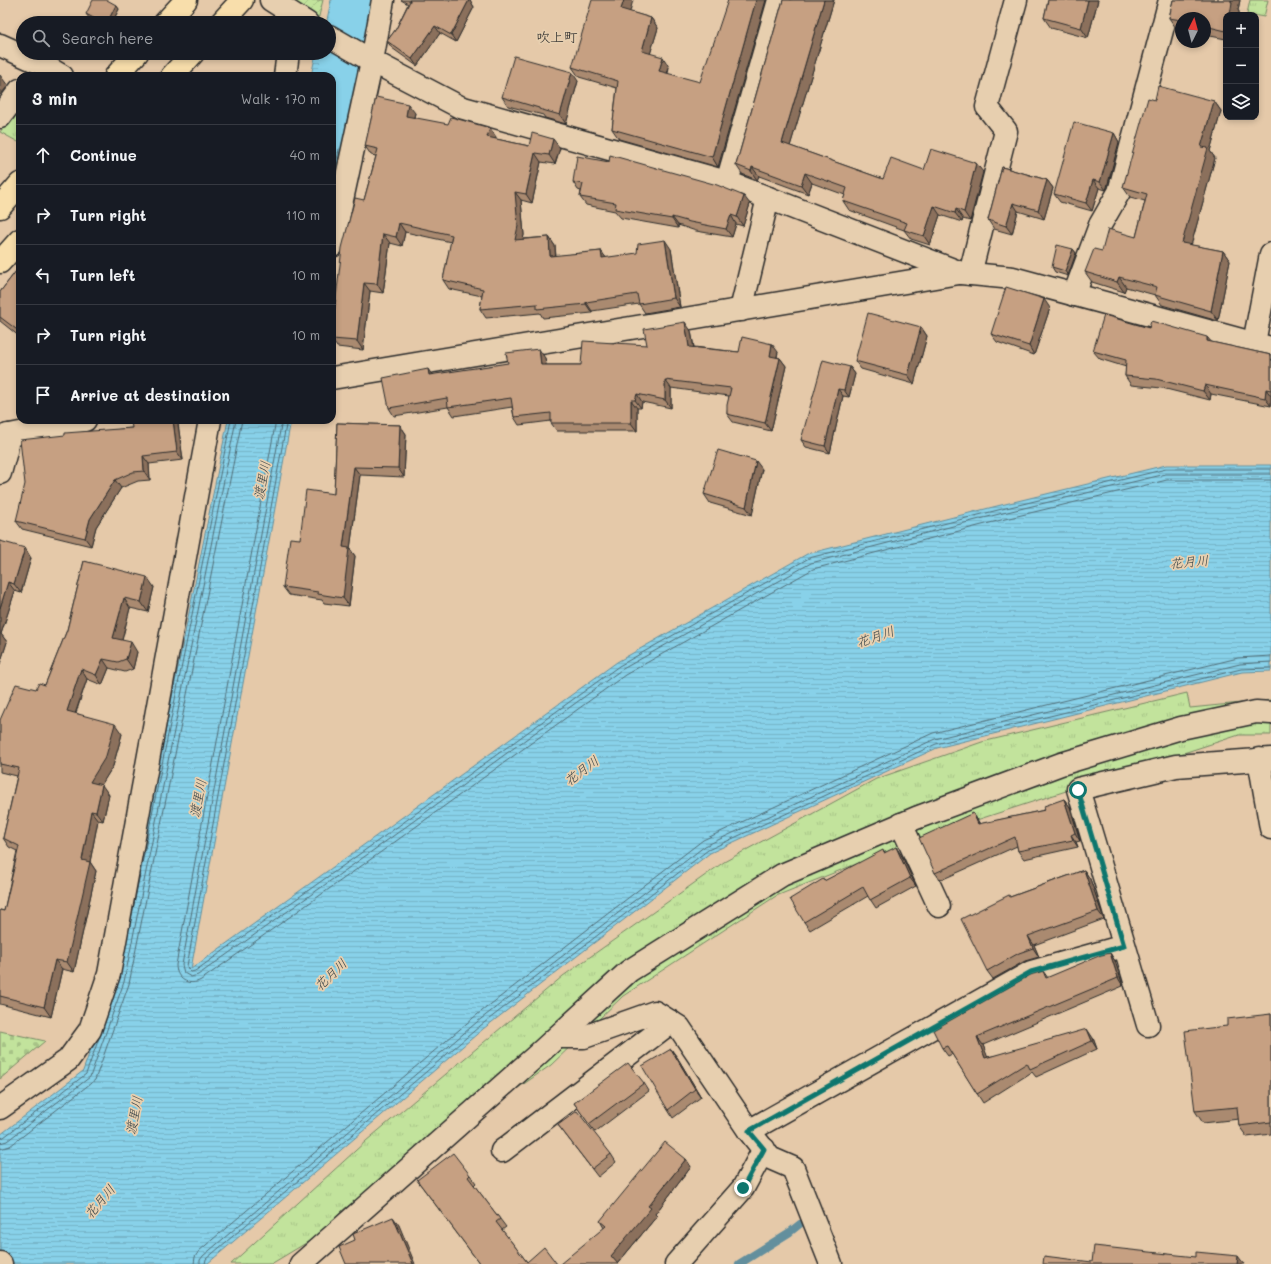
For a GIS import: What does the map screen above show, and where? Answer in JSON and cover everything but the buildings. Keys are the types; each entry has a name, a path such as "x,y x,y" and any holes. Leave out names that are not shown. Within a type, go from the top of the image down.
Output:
{"highway":[{"path":"171,16 186,0"},
{"path":"227,16 242,0"},
{"path":"120,72 131,60"},
{"path":"176,72 187,60"},
{"path":"0,207 16,189"},
{"path":"0,262 16,244"}],"street":[{"path":"271,0 292,16"},
{"path":"336,227 372,60 383,0"},
{"path":"727,182 779,0"},
{"path":"965,274 1006,131 987,107 1016,0"},
{"path":"1074,295 1100,224 1119,192 1170,0"},
{"path":"336,40 460,107 727,182 965,274"},
{"path":"0,45 16,56"},
{"path":"22,60 35,69 47,72"},
{"path":"286,72 287,60"},
{"path":"0,117 16,95"},
{"path":"741,310 768,198"},
{"path":"336,377 965,274 1013,278 1262,346 1271,254"},
{"path":"0,473 6,451 4,436 65,424"},
{"path":"0,1108 68,1060 90,1030 109,974 209,424"},
{"path":"301,1264 629,971 782,875 916,818 1061,764 1181,728 1256,712 1271,712"},
{"path":"1148,1026 1078,790 1176,766 1265,759 1271,828"},
{"path":"901,824 939,906"},
{"path":"749,1131 1031,972 1124,946"},
{"path":"557,1036 584,1037 655,1012 679,1027 749,1131 770,1158 793,1168 831,1264"},
{"path":"502,1151 671,1022"},
{"path":"676,1264 743,1188 764,1149"}],"green space":[{"path":"287,0 323,0 319,16 312,16"},
{"path":"1250,0 1268,0 1264,17 1259,16 1259,12 1247,12"},
{"path":"16,110 16,141 0,132"},
{"path":"1187,693 1190,708 1271,700 1271,735 1239,735 921,838 776,896 623,996 551,1065 344,1209 316,1237 271,1264 231,1264 366,1141 563,976 724,862 876,779 982,742"},
{"path":"0,1031 45,1041 0,1079"}],"water":[{"path":"331,0 367,0 360,41 336,26 336,16 328,16"},
{"path":"336,55 359,69 336,186 336,72 312,72 314,60 336,60"},
{"name":"花月川","path":"227,424 290,424 191,969 617,662 807,554 1166,465 1271,465 1271,671 1242,672 937,748 710,853 483,1029 207,1264 0,1264 0,1135 83,1071 115,979"}],"waterway":[{"name":"渡里川","path":"336,106 357,0"},
{"path":"739,1264 790,1232 800,1224"}],"district":[{"name":"吹上町","path":"557,36"}],"route":[{"path":"743,1188 764,1149 749,1131 1031,972 1124,946 1078,790"}]}
